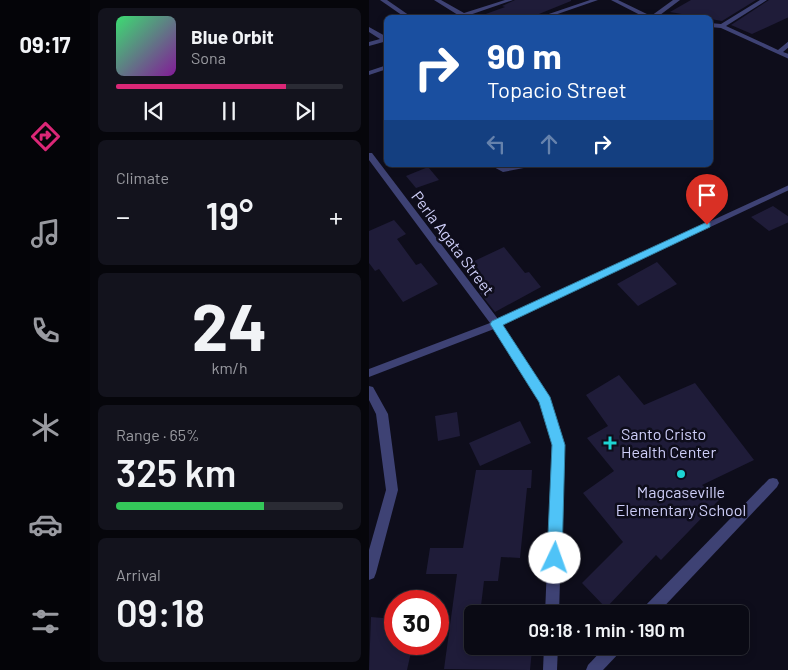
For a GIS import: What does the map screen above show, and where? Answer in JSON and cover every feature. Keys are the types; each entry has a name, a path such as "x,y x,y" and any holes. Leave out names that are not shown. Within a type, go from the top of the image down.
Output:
{"street":[{"path":"383,0 406,15"},
{"path":"437,0 463,15 509,0"},
{"path":"493,0 499,3"},
{"path":"548,15 595,0"},
{"path":"614,0 645,15"},
{"path":"655,15 677,0"},
{"path":"722,26 764,0"},
{"path":"713,25 722,26 788,57"},
{"path":"369,29 384,38"},
{"path":"369,44 384,39"},
{"path":"779,52 788,44"},
{"path":"369,73 384,68"},
{"name":"Perla Agata Street","path":"369,155 496,324 545,401 558,445 552,605"},
{"path":"498,167 503,170 519,167"},
{"path":"369,373 496,324 788,187"},
{"path":"369,390 382,414 392,490 369,573"},
{"path":"656,605 773,483"},
{"path":"550,670 551,655"},
{"path":"593,670 607,655"}],"building":[{"path":"515,0 571,0 536,15 483,15 505,7 502,6"},
{"path":"691,0 756,0 722,21 713,19 713,15 687,15 670,12"},
{"path":"769,0 789,0 789,17 752,34 731,25"},
{"path":"428,167 439,180 416,188 406,176"},
{"path":"773,206 789,217 789,222 769,231 751,217"},
{"path":"394,220 406,234 397,239 416,265 421,263 438,284 403,302 379,269 375,271 369,263 369,231"},
{"path":"504,247 525,273 529,272 541,287 495,312 480,293 490,288 470,263"},
{"path":"657,262 677,284 638,306 617,284"},
{"name":"Magcaseville Elementary School","path":"619,375 644,405 695,383 754,460 702,485 719,500 661,560 656,555 609,605 603,605 582,583 623,542 583,493 614,471 587,438 608,426 586,395"},
{"path":"457,412 460,436 438,441 435,416"},
{"path":"520,421 531,443 480,466 469,443"},
{"path":"476,470 532,470 531,488 527,488 520,558 501,557 498,581 484,581 481,605 464,605 464,655 532,655 530,670 444,669 446,655 449,655 449,632 457,574 426,574 430,548 463,548"},
{"path":"371,617 384,618 384,655 410,655 407,670 369,670"}],"place":[{"name":"Santo Cristo Health Center","path":"610,443"},
{"name":"Magcaseville Elementary School","path":"681,474"}],"route":[{"path":"555,558 558,504 558,445 545,401 496,324 707,225"}]}
